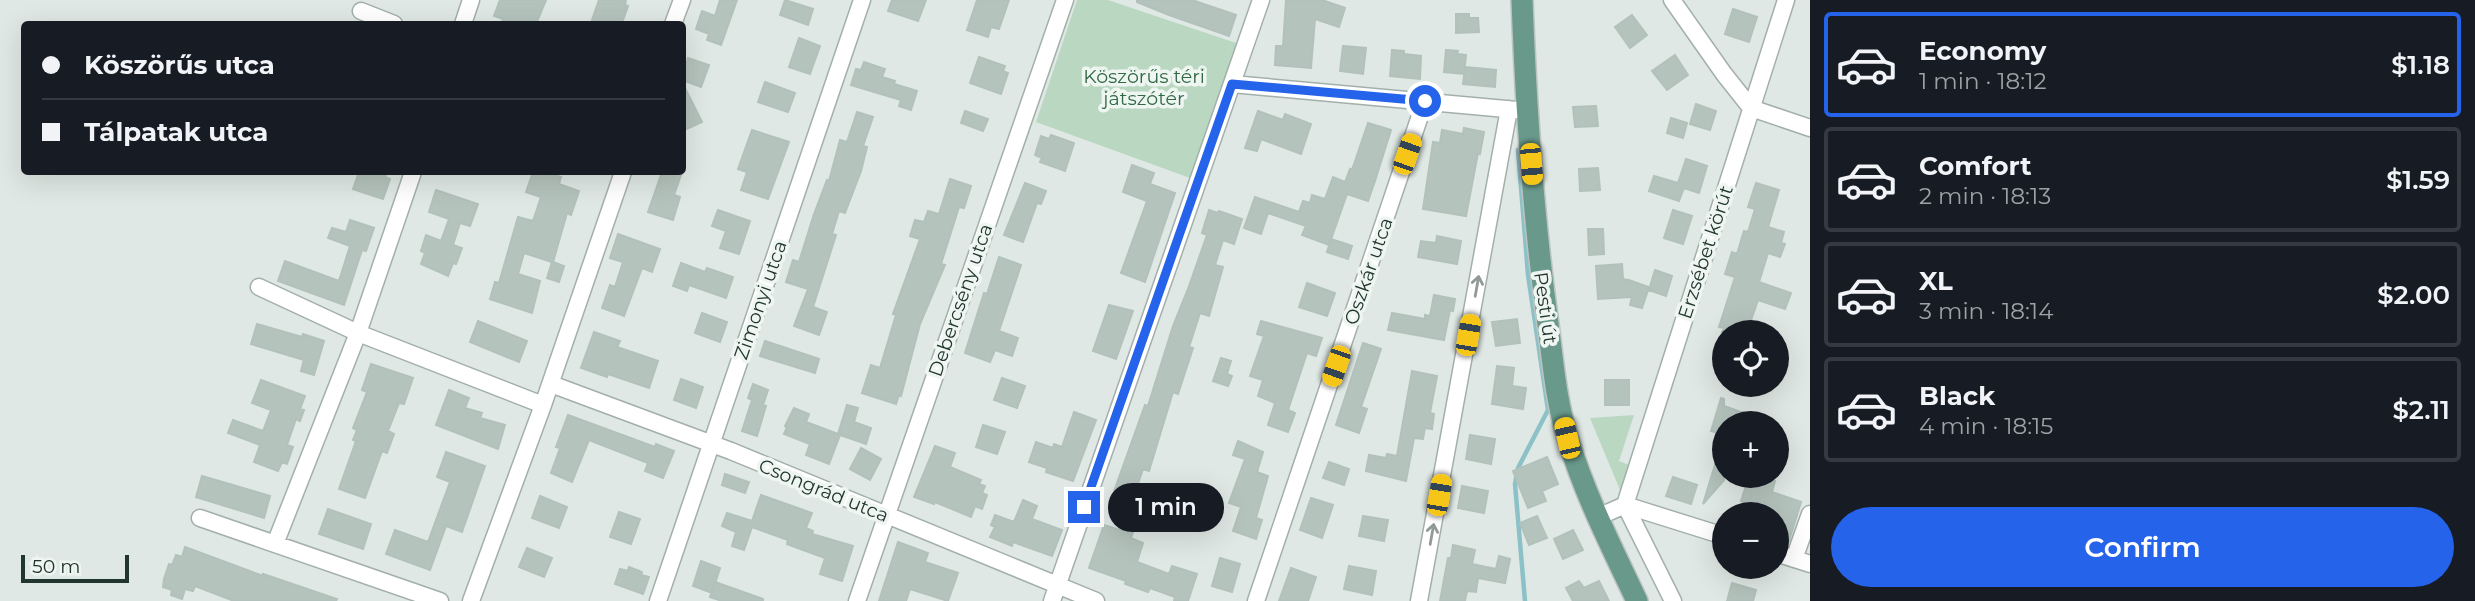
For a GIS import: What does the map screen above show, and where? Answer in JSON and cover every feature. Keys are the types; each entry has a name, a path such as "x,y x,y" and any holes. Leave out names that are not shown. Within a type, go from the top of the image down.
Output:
{"main road":[{"name":"Pesti út","path":"1522,0 1518,110 1559,404 1567,438 1598,517 1637,601"}],"street":[{"path":"464,21 471,0"},
{"path":"674,21 682,0"},
{"name":"Zimonyi utca","path":"658,601 862,0"},
{"name":"Debercsény utca","path":"857,601 1065,0"},
{"path":"1055,593 1261,0"},
{"path":"1672,0 1751,108 1810,128"},
{"name":"Erzsébet körút","path":"1625,505 1786,0"},
{"path":"361,11 386,21"},
{"path":"1232,84 1518,110 1419,601"},
{"name":"Oszkár utca","path":"1256,601 1425,101"},
{"path":"275,544 358,333 412,175"},
{"path":"471,601 551,384 622,175"},
{"path":"258,288 358,333 543,405"},
{"name":"Csongrád utca","path":"551,384 886,514 1055,593 1096,601"},
{"path":"1625,505 1673,601"},
{"path":"1598,517 1625,505 1712,532"},
{"path":"1794,559 1810,514"},
{"path":"200,518 439,601"},
{"path":"1789,557 1810,564"}],"green space":[{"name":"Köszörűs téri játszótér","path":"1077,0 1108,0 1239,44 1190,178 1036,122"},
{"path":"1634,415 1619,461 1629,465 1620,490 1590,418"}],"building":[{"path":"500,0 546,0 537,21 502,21 503,19 494,16"},
{"path":"599,0 626,0 625,5 628,6 623,20 592,20"},
{"path":"720,0 737,0 721,45 707,40 709,34 696,29 702,11 715,16"},
{"path":"785,0 813,9 808,25 780,15"},
{"path":"892,0 926,0 918,21 888,11"},
{"path":"977,0 1009,0 999,29 991,27 988,37 967,30"},
{"path":"1137,0 1192,0 1236,15 1229,36 1169,15"},
{"path":"1286,0 1322,0 1345,8 1339,27 1315,19 1311,68 1275,65 1276,46 1283,46"},
{"path":"1733,9 1757,17 1749,42 1725,34"},
{"path":"1456,14 1469,14 1469,18 1478,18 1479,32 1456,33"},
{"path":"1632,15 1647,35 1630,48 1615,27"},
{"path":"799,38 820,46 810,74 789,67"},
{"path":"1343,46 1366,48 1363,74 1340,71"},
{"path":"1392,50 1421,56 1420,79 1390,76"},
{"path":"1446,50 1466,55 1464,74 1444,72"},
{"path":"1675,55 1688,75 1667,90 1652,71"},
{"path":"979,57 1005,66 1003,71 1008,73 1001,94 970,83"},
{"path":"688,58 709,65 701,87 686,81"},
{"path":"864,62 885,69 882,77 895,81 894,84 917,91 911,110 899,106 901,100 851,85 856,69 861,70"},
{"path":"1465,67 1496,70 1495,87 1463,84"},
{"path":"765,82 795,93 788,112 758,102"},
{"path":"686,90 702,122 686,129"},
{"path":"1696,104 1716,111 1710,130 1690,124"},
{"path":"1596,106 1598,126 1575,127 1573,107"},
{"path":"965,111 988,119 983,131 961,123"},
{"path":"1258,111 1283,120 1285,114 1311,124 1301,154 1261,139 1257,151 1245,148"},
{"path":"857,112 873,117 863,146 867,147 861,171 845,213 839,211 832,234 836,235 813,307 827,312 819,335 794,326 808,289 786,282 793,260 799,262 814,214 827,180 829,181 840,140 847,142"},
{"path":"1671,118 1687,123 1683,138 1667,133"},
{"path":"1368,123 1391,130 1375,181 1368,201 1347,194 1329,245 1302,235 1306,226 1268,213 1261,234 1244,228 1255,197 1299,212 1303,201 1310,203 1312,195 1325,199 1333,177 1345,182 1350,169 1352,170"},
{"path":"1464,128 1484,132 1466,216 1423,209 1433,142 1440,143 1442,130 1463,134"},
{"path":"752,130 789,142 768,199 741,190 747,172 738,169"},
{"path":"1051,135 1074,143 1065,171 1040,162 1042,158 1035,155 1041,136 1049,139"},
{"path":"1686,159 1707,166 1699,193 1684,188 1679,201 1649,191 1654,176 1678,183"},
{"path":"1132,165 1154,173 1150,184 1175,193 1145,282 1121,273 1147,201 1123,192"},
{"path":"1598,168 1600,190 1580,191 1579,169"},
{"path":"358,175 386,175 390,179 383,199 353,189"},
{"path":"532,175 561,177 559,184 579,191 571,215 567,213 553,262 564,266 559,282 547,278 552,262 524,253 518,274 540,281 532,313 490,299 495,282 499,283 518,217 533,221 541,197 526,192"},
{"path":"661,175 681,175 674,195 680,197 673,220 648,212"},
{"path":"950,179 971,186 964,208 959,207 941,264 945,265 920,324 901,396 899,395 896,404 862,393 871,365 880,368 896,315 893,314 920,239 910,236 915,220 924,222 928,211 939,214"},
{"path":"1025,183 1046,191 1041,204 1037,203 1023,242 1004,235"},
{"path":"1756,183 1779,190 1768,227 1784,232 1781,243 1785,244 1780,257 1768,253 1759,282 1791,293 1785,309 1758,300 1751,320 1721,320 1735,277 1725,274 1732,252 1737,254 1744,231 1748,232 1755,209 1748,207"},
{"path":"436,190 478,204 470,226 460,223 453,245 462,248 448,276 421,264 425,253 421,251 426,235 441,241 449,219 429,212"},
{"path":"718,210 750,221 739,254 720,248 726,231 712,226"},
{"path":"1209,210 1242,219 1234,244 1223,240 1215,265 1223,267 1209,316 1200,313 1189,347 1193,348 1178,394 1173,392 1149,471 1143,469 1130,507 1111,500 1145,405 1148,406 1173,326 1207,235 1202,233"},
{"path":"1673,210 1692,216 1683,244 1664,238"},
{"path":"350,220 374,228 366,251 362,250 344,305 278,281 285,261 339,281 350,246 328,238 332,228 346,232"},
{"path":"1588,229 1603,229 1604,254 1589,255"},
{"path":"618,234 660,249 652,272 642,268 624,316 602,308 610,285 615,287 623,262 610,258"},
{"path":"1437,236 1461,241 1457,264 1418,257 1421,241 1436,243"},
{"path":"1331,239 1352,246 1348,259 1327,252"},
{"path":"999,257 1021,265 999,331 1018,338 1012,356 995,350 990,362 965,353 984,293 987,294"},
{"path":"681,263 705,272 707,268 733,277 726,298 689,285 687,291 673,286"},
{"path":"1622,264 1623,279 1628,280 1628,283 1629,280 1649,287 1642,308 1630,305 1632,297 1598,299 1596,266"},
{"path":"1655,270 1672,276 1666,296 1649,290"},
{"path":"1307,283 1335,293 1327,316 1299,307"},
{"path":"1434,295 1455,299 1444,340 1388,330 1392,313 1425,319 1425,315 1430,316"},
{"path":"1109,305 1133,311 1116,359 1093,351"},
{"path":"702,313 727,322 720,342 695,333"},
{"path":"1517,319 1520,343 1496,346 1492,322"},
{"path":"478,321 527,341 519,362 470,342"},
{"path":"1261,321 1322,338 1316,356 1307,353 1288,410 1295,413 1288,432 1268,425 1275,403 1258,396 1263,380 1250,376 1264,336 1257,334"},
{"path":"257,324 324,341 314,375 301,371 304,360 251,344"},
{"path":"594,332 620,341 617,347 658,361 649,388 581,368"},
{"path":"765,341 819,359 815,373 760,356"},
{"path":"1363,343 1381,349 1361,407 1367,409 1359,433 1336,425"},
{"path":"1221,358 1231,361 1227,374 1232,376 1228,386 1213,381"},
{"path":"371,364 413,378 404,404 399,403 388,431 394,434 387,453 382,451 365,498 339,489 356,441 353,440 357,430 353,428 367,392 362,390"},
{"path":"1497,366 1514,368 1512,386 1526,388 1523,409 1492,404"},
{"path":"1412,371 1437,376 1430,413 1434,414 1432,429 1425,428 1423,439 1414,438 1406,481 1366,471 1369,455 1386,458 1387,454 1397,456"},
{"path":"1002,378 1025,386 1017,408 994,400"},
{"path":"681,379 703,387 696,408 674,400"},
{"path":"261,380 305,396 300,409 304,410 300,421 296,419 287,445 293,447 287,464 282,462 278,471 254,462 260,445 228,433 233,420 263,431 271,410 252,403"},
{"path":"1605,380 1629,380 1629,405 1605,405"},
{"path":"753,384 768,390 757,436 742,431 752,400 748,398"},
{"path":"449,390 469,398 465,408 482,413 480,418 505,425 498,449 436,425"},
{"path":"1721,398 1724,399 1724,406 1738,411 1717,411"},
{"path":"847,405 858,408 854,422 871,428 866,444 840,435 829,464 806,455 810,444 784,434 794,408 809,414 806,422 838,434"},
{"path":"1074,412 1096,420 1073,481 1046,472 1047,468 1029,462 1036,442 1053,448 1054,444 1062,447"},
{"path":"568,415 655,447 656,444 674,451 663,478 645,471 648,463 589,440 572,482 551,473 560,448 556,447"},
{"path":"983,425 1005,432 997,454 976,447"},
{"path":"1470,435 1495,439 1491,464 1466,459"},
{"path":"1238,441 1263,452 1257,472 1268,476 1256,518 1262,520 1256,539 1233,531 1241,507 1229,503 1245,459 1233,455"},
{"path":"935,446 955,453 950,467 981,480 979,484 985,486 982,493 987,495 982,509 975,506 971,517 935,502 934,504 914,497"},
{"path":"861,448 881,459 870,480 850,469"},
{"path":"446,452 485,466 462,532 446,526 430,570 386,554 395,530 428,542 450,482 437,477"},
{"path":"1547,457 1558,484 1542,491 1546,501 1528,508 1513,471"},
{"path":"1329,462 1349,469 1344,485 1323,478"},
{"path":"725,474 749,482 745,493 722,485"},
{"path":"1712,474 1712,488 1717,488 1703,504"},
{"path":"202,476 270,496 264,518 196,497"},
{"path":"1673,477 1697,485 1691,504 1666,496"},
{"path":"1462,486 1488,491 1484,513 1458,508"},
{"path":"1745,488 1773,488 1772,492 1801,502 1789,541 1789,502 1741,501"},
{"path":"761,495 812,513 806,528 813,531 812,534 853,546 842,581 820,574 825,558 787,544 788,540 752,527 744,550 732,546 736,532 722,526 727,513 752,521"},
{"path":"540,496 567,507 559,528 532,518"},
{"path":"1311,498 1333,505 1322,538 1300,530"},
{"path":"1023,500 1037,506 1032,519 1062,530 1052,556 1013,542 1012,546 990,537 995,527 991,525 995,515 1014,522"},
{"path":"328,509 371,524 363,549 319,534"},
{"path":"619,512 640,519 631,544 610,537"},
{"path":"1125,513 1138,518 1131,538 1143,543 1137,562 1169,574 1172,566 1197,574 1188,601 1174,601 1175,597 1150,588 1148,592 1089,568 1104,525 1120,530"},
{"path":"1363,516 1388,520 1384,541 1359,536"},
{"path":"1537,516 1547,538 1529,545 1520,523"},
{"path":"1573,530 1583,550 1563,559 1554,539"},
{"path":"898,542 928,553 925,562 958,573 948,601 910,589 906,601 879,601"},
{"path":"1453,545 1475,550 1472,564 1496,569 1499,556 1510,559 1505,583 1478,578 1476,592 1467,591 1465,601 1440,601"},
{"path":"185,547 263,576 337,599 234,601 195,586 193,591 185,589 182,599 171,595 172,590 163,587 169,564 172,565 176,555 182,557"},
{"path":"527,548 552,558 544,577 519,567"},
{"path":"1220,558 1240,564 1232,592 1212,586"},
{"path":"701,561 720,568 712,593 693,586"},
{"path":"1349,566 1376,571 1372,595 1344,589"},
{"path":"629,567 649,577 643,594 615,584 620,569 628,571"},
{"path":"1291,568 1316,577 1308,601 1279,601"},
{"path":"1579,581 1584,588 1599,581 1609,601 1573,601 1566,588"},
{"path":"715,582 763,601 722,601 710,597"},
{"path":"1732,583 1756,590 1753,601 1727,601"}],"waterway":[{"path":"1518,150 1528,275 1548,410 1518,468 1515,484 1525,601"}],"route":[{"path":"1084,507 1232,84 1425,101"}]}
